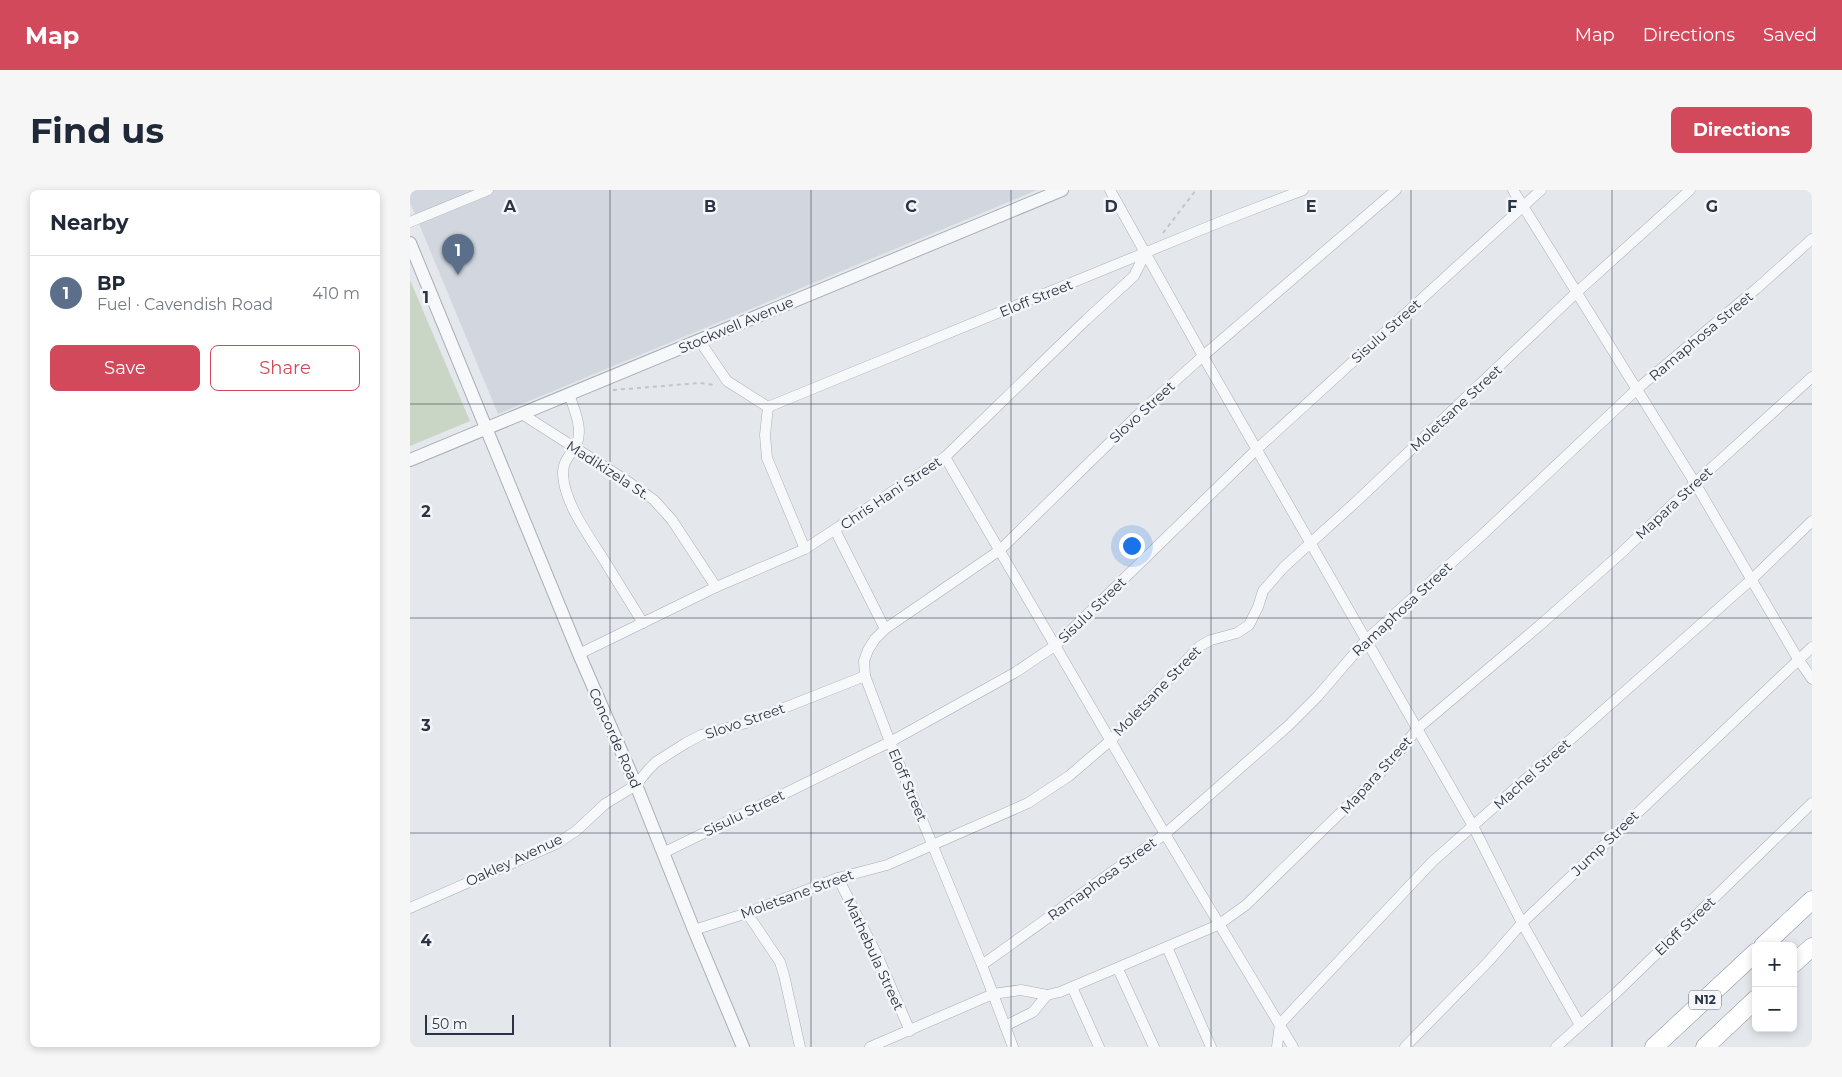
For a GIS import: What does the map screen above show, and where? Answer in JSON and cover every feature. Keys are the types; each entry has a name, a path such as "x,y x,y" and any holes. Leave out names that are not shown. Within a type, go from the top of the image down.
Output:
{"highway":[{"path":"1767,942 1812,900"},
{"path":"1797,960 1812,947"},
{"name":"N12","path":"1654,1047 1752,956"},
{"name":"N12","path":"1704,1047 1752,1003"}],"street":[{"path":"410,222 488,190"},
{"name":"Stockwell Avenue","path":"410,460 1062,190"},
{"path":"1110,190 1203,356 1473,826 1522,923 1580,1025"},
{"name":"Eloff Street","path":"768,408 1220,222 1303,190"},
{"name":"Slovo Street","path":"885,629 1000,550 1143,410 1396,190"},
{"path":"1512,190 1577,292 1752,579 1798,659 1812,679"},
{"name":"Sisulu Street","path":"663,853 890,742 1016,672 1056,646 1257,449 1541,190"},
{"name":"Moletsane Street","path":"694,930 747,913 838,878 887,865 1028,803 1069,776 1111,740 1200,646 1210,640 1237,633 1249,625 1258,607 1262,591 1284,567 1577,292 1690,190"},
{"name":"Ramaphosa Street","path":"982,965 1164,834 1288,726 1318,696 1366,640 1480,537 1636,390 1812,239"},
{"name":"Concorde Road","path":"410,243 578,654 636,785 743,1047"},
{"name":"Chris Hani Street","path":"578,654 716,587 804,549 945,457 1134,276 1146,254"},
{"path":"699,340 732,386 768,408 765,440 767,458 804,549"},
{"name":"Mapara Street","path":"1047,996 1118,969 1218,925 1246,905 1336,818 1394,758 1417,730 1553,613 1812,377"},
{"path":"569,394 579,426 578,441 563,469 564,484 585,530 643,622"},
{"name":"Madikizela St.","path":"522,414 627,481 658,504 672,520 716,587"},
{"path":"945,457 1164,834 1293,1047"},
{"name":"Machel Street","path":"1280,1024 1432,862 1752,579 1812,521"},
{"path":"835,530 885,629"},
{"name":"Eloff Street","path":"885,629 868,650 864,662 865,676 890,742 982,965 1013,1047"},
{"name":"Jump Street","path":"1404,1047 1469,982 1522,923 1812,647"},
{"name":"Slovo Street","path":"636,785 656,762 701,736 746,723 865,676"},
{"name":"Oakley Avenue","path":"410,908 556,844 576,830 605,804 636,785"},
{"name":"Eloff Street","path":"1556,1047 1617,992 1812,803"},
{"name":"Mathebula Street","path":"838,878 878,956 889,986 910,1030"},
{"path":"747,913 780,962 800,1047"},
{"path":"1167,947 1211,1047"},
{"path":"1118,969 1154,1047"},
{"path":"1072,987 1099,1047"},
{"path":"870,1047 993,994 1021,990 1047,996 1033,1012 1005,1026"},
{"path":"1277,1047 1280,1024"}],"path":[{"path":"1163,234 1196,190"},
{"path":"611,390 700,383 732,386"}],"shaded area":[{"path":"410,190 1037,190 498,414 410,202"}],"green space":[{"path":"410,280 470,421 410,446"}],"place":[{"name":"BP","path":"458,275"}]}
